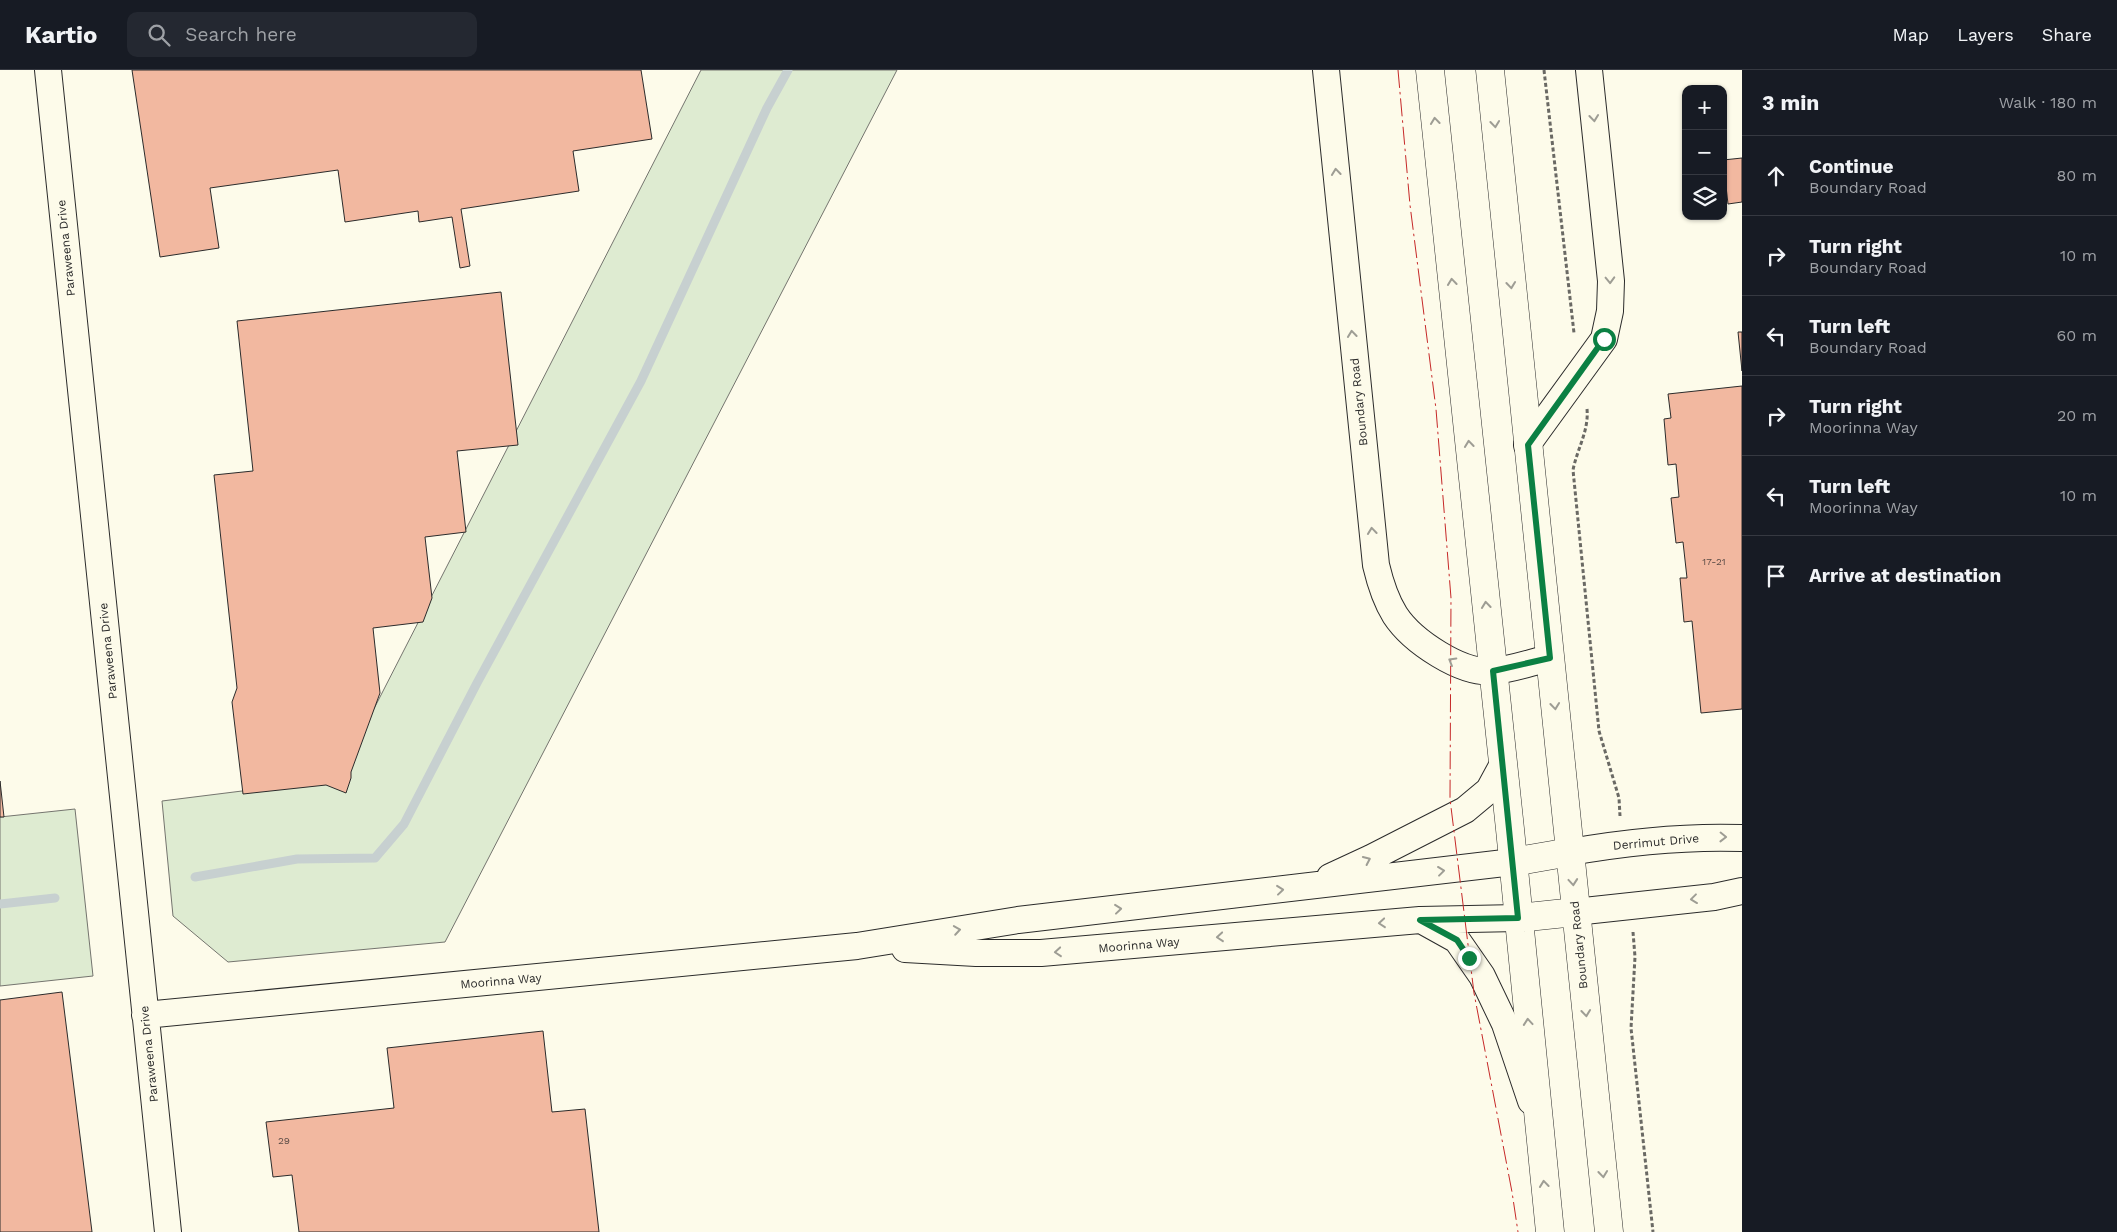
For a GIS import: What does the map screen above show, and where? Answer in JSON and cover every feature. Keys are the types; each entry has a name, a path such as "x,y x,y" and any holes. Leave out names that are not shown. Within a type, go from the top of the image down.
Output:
{"main road":[{"path":"1430,70 1550,1232"},
{"name":"Boundary Road","path":"1490,70 1609,1232"},
{"path":"1513,862 1570,852"},
{"path":"1518,918 1575,912"}],"street":[{"name":"Paraweena Drive","path":"48,70 168,1232"},
{"name":"Boundary Road","path":"1326,70 1376,565 1382,591 1395,614 1409,632 1427,646 1460,666 1493,671 1550,658"},
{"path":"1528,445 1584,370 1604,339 1610,311 1611,281 1589,70"},
{"name":"Moorinna Way","path":"1306,888 1371,858 1464,810 1489,790 1503,764"},
{"name":"Derrimut Drive","path":"1570,852 1623,843 1717,837 1742,838"},
{"name":"Moorinna Way","path":"145,1015 857,946 1018,920 1306,888 1513,862"},
{"path":"1575,912 1714,897 1742,891"},
{"name":"Moorinna Way","path":"857,946 976,954 1041,954 1420,920 1518,918"},
{"path":"1420,920 1457,940 1482,976 1505,1024 1538,1120"}],"path":[{"path":"1544,70 1569,306 1577,354 1584,370 1588,416 1586,432 1577,453 1573,470 1599,730 1618,798 1623,843"},
{"path":"1631,906 1635,957 1631,1028 1653,1232"}],"green space":[{"path":"701,70 897,70 445,942 228,962 173,916 162,801 338,779"},
{"path":"75,809 93,976 0,986 0,817"}],"building":[{"path":"132,70 641,70 652,139 573,151 579,191 461,209 470,266 460,268 452,217 419,222 418,211 345,222 338,170 210,188 219,248 160,257"},
{"path":"1742,158 1742,202 1728,204 1727,160"},
{"path":"501,292 518,445 457,451 466,532 425,537 432,598 423,622 373,628 380,693 351,772 346,793 326,785 243,794 232,702 237,688 214,475 253,471 237,321"},
{"path":"1738,332 1742,332 1742,371"},
{"path":"1742,386 1742,709 1701,713 1692,621 1684,622 1680,578 1687,578 1683,542 1676,543 1671,498 1679,497 1676,464 1668,465 1664,419 1671,418 1668,394"},
{"path":"0,781 4,817 0,817"},
{"path":"62,992 92,1232 0,1232 0,1000"},
{"path":"543,1031 552,1112 585,1109 599,1232 299,1232 292,1175 273,1177 266,1122 394,1108 387,1048"}],"waterway":[{"path":"195,877 297,859 375,858 404,824 477,683 641,381 767,108 788,70"},
{"path":"0,904 55,898"}],"power":[{"path":"1398,70 1410,205 1436,409 1451,598 1450,799 1474,993 1518,1232"}],"route":[{"path":"1469,958 1457,940 1420,920 1518,918 1493,671 1550,658 1528,445 1584,370 1604,339"}]}
